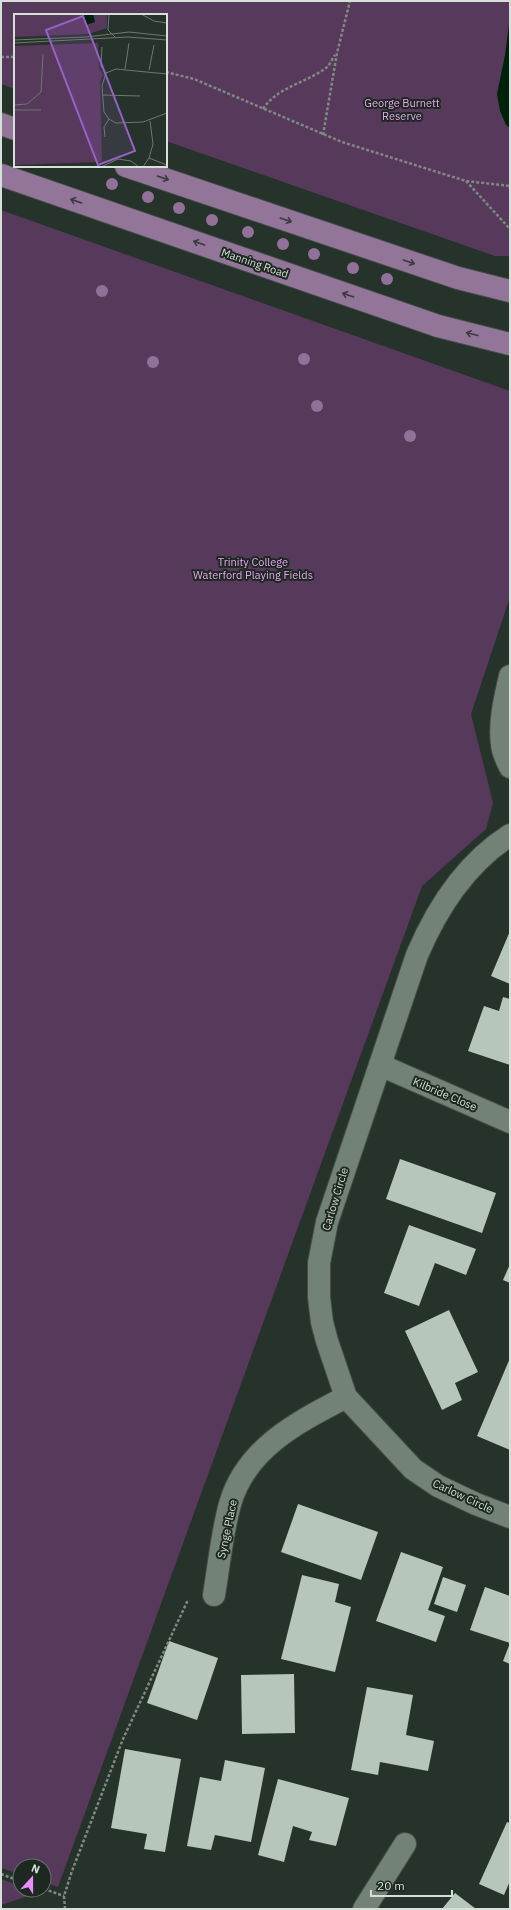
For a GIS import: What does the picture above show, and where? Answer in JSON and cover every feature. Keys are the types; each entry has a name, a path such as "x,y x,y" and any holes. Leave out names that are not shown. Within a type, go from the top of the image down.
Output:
{"main road":[{"path":"1,124 14,129"},
{"path":"129,167 458,278 510,291"},
{"name":"Manning Road","path":"1,175 438,326 510,344"}],"street":[{"path":"510,676 504,705 502,745 510,767"},
{"name":"Carlow Circle","path":"510,835 500,841 475,864 450,893 436,916 417,955 326,1222 319,1262 319,1297 322,1322 346,1397 413,1469 438,1486 476,1504 510,1517"},
{"name":"Kilbride Close","path":"380,1066 510,1122"},
{"name":"Synge Place","path":"214,1595 230,1505 245,1470 253,1460 295,1424 346,1397"},
{"path":"364,1909 405,1844"}],"path":[{"path":"324,135 337,53 350,1"},
{"path":"263,109 267,103 285,90 327,67 337,53"},
{"path":"1,57 14,57"},
{"path":"167,72 194,79 324,135 466,181 510,186"},
{"path":"466,181 510,229"},
{"path":"65,1909 64,1896 72,1871 123,1739 187,1602 214,1595"},
{"path":"1,1874 12,1878"},
{"path":"52,1892 64,1896"}],"green space":[{"name":"George Burnett Reserve","path":"1,1 510,1 510,256 495,256 167,141 167,14 14,14 14,89 1,84"},
{"name":"Trinity College Waterford Playing Fields","path":"1,210 510,391 510,597 471,714 493,803 486,829 422,886 58,1887 52,1885 52,1858 12,1858 12,1871 1,1868"},
{"path":"1,1879 12,1883 12,1898 22,1898 1,1905"}],"shaded area":[{"path":"510,16 510,128 506,125 500,111 497,94 505,55"}],"building":[{"path":"510,931 510,984 491,976"},
{"path":"503,997 510,999 510,1065 468,1051 484,1006 499,1011"},
{"path":"400,1159 496,1193 482,1233 386,1199"},
{"path":"409,1225 476,1249 466,1275 435,1263 419,1306 384,1293"},
{"path":"510,1264 510,1283 503,1280"},
{"path":"449,1310 478,1372 455,1383 462,1400 442,1410 405,1331"},
{"path":"510,1358 510,1450 477,1436"},
{"path":"298,1504 378,1532 361,1580 281,1552"},
{"path":"401,1552 443,1567 428,1610 445,1616 436,1642 376,1621"},
{"path":"302,1575 339,1584 335,1602 351,1607 335,1672 281,1659"},
{"path":"443,1577 466,1585 457,1612 434,1604"},
{"path":"485,1587 510,1596 510,1643 470,1630"},
{"path":"169,1641 218,1658 197,1720 147,1703"},
{"path":"510,1643 510,1664 503,1661"},
{"path":"294,1674 295,1733 242,1734 241,1675"},
{"path":"367,1687 413,1695 406,1735 434,1741 428,1771 380,1762 378,1775 351,1770"},
{"path":"125,1749 181,1759 165,1852 144,1849 147,1834 111,1828"},
{"path":"225,1760 265,1768 251,1842 215,1835 211,1850 187,1846 200,1777 221,1781"},
{"path":"278,1779 349,1798 336,1846 309,1840 312,1832 293,1826 284,1862 258,1855"},
{"path":"507,1822 510,1823 510,1881 504,1895 479,1884"},
{"path":"455,1893 476,1909 442,1909"}]}
